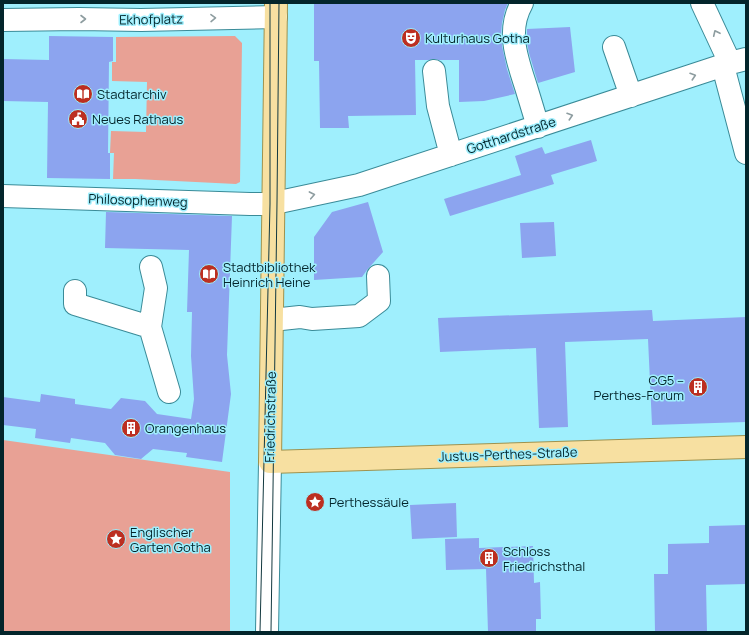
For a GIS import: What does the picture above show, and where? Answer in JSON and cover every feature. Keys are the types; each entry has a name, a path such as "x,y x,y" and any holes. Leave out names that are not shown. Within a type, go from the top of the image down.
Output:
{"main road":[{"name":"Ekhofplatz","path":"274,203 276,10"},
{"name":"Friedrichstraße","path":"270,462 274,203"},
{"name":"Justus-Perthes-Straße","path":"270,462 746,447"}],"street":[{"path":"522,3 516,16 513,36 516,57 538,126"},
{"path":"702,3 733,63 746,153"},
{"name":"Ekhofplatz","path":"3,20 47,11 79,19 141,20 276,10"},
{"path":"614,46 631,96"},
{"name":"Gotthardstraße","path":"274,203 359,185 733,63"},
{"path":"434,71 438,106 451,155"},
{"name":"Philosophenweg","path":"3,196 250,204 274,203"},
{"path":"151,267 156,288 150,327 169,392"},
{"path":"272,320 300,317 312,320 360,316 379,302 378,276"},
{"path":"75,291 75,304 150,327"},
{"name":"Friedrichstraße","path":"267,632 270,462"}],"shaded area":[{"path":"235,36 242,43 240,182 236,184 113,179 114,153 110,153 111,131 146,132 147,82 112,81 112,62 116,62 116,37"},
{"name":"Englischer Garten Gotha","path":"3,440 230,472 230,632 3,632"}],"building":[{"name":"Kulturhaus Gotha","path":"314,3 508,3 502,23 501,35 507,69 515,94 484,101 459,102 459,60 415,60 416,115 348,116 349,128 320,128 319,61 314,61"},
{"path":"570,27 575,72 538,83 529,53 527,29"},
{"name":"Neues Rathaus","path":"49,36 113,37 113,61 109,62 108,153 110,153 110,179 47,178 48,102 3,101 3,59 49,60"},
{"path":"591,140 597,161 551,175 554,184 450,216 444,199 521,175 515,156 542,147 545,154"},
{"path":"368,202 383,252 362,277 314,280 314,237 332,212"},
{"path":"106,212 232,216 227,355 231,394 222,462 186,457 187,453 153,449 141,459 115,455 105,443 71,438 70,443 35,438 36,429 3,425 3,397 40,402 41,394 75,399 75,404 111,409 121,398 145,401 157,414 191,419 194,399 191,356 192,312 187,312 189,250 105,248"},
{"path":"554,222 556,256 522,258 520,223"},
{"name":"CG5 – Perthes-Forum","path":"652,310 653,321 746,317 746,422 652,425 648,339 565,342 568,427 539,428 536,348 440,352 438,318"},
{"path":"456,503 457,537 412,539 410,505"},
{"path":"746,525 746,584 706,585 707,632 655,632 654,574 668,574 668,544 709,543 709,526"},
{"name":"Schloss Friedrichsthal","path":"479,538 479,548 533,546 534,583 540,582 541,619 536,619 536,632 488,632 486,569 446,570 445,539"}],"tram line":[{"path":"260,632 270,204 270,3"},
{"path":"271,632 279,3"}],"place":[{"name":"Kulturhaus Gotha","path":"411,38"},
{"name":"Stadtarchiv","path":"83,94"},
{"name":"Neues Rathaus","path":"78,119"},
{"name":"Stadtbibliothek Heinrich Heine","path":"209,274"},
{"name":"CG5 – Perthes-Forum","path":"698,387"},
{"name":"Orangenhaus","path":"131,428"},
{"name":"Perthessäule","path":"315,502"},
{"name":"Englischer Garten Gotha","path":"116,539"},
{"name":"Schloss Friedrichsthal","path":"489,558"}]}
